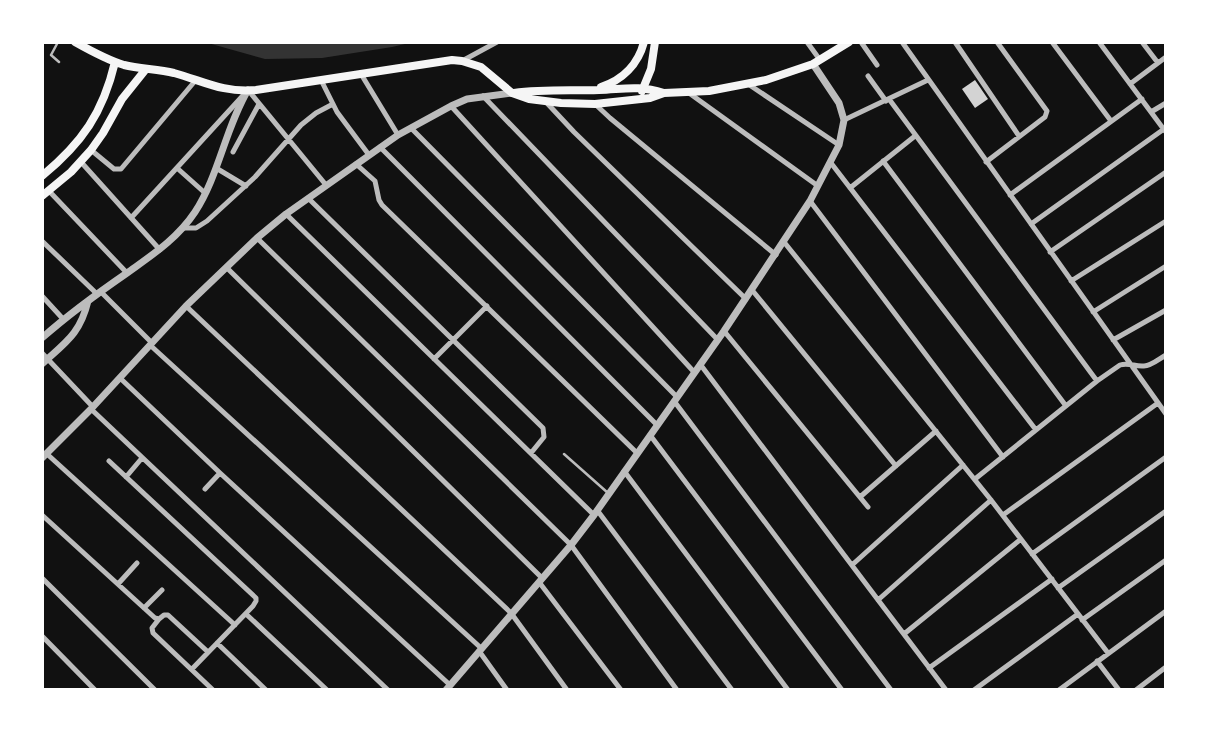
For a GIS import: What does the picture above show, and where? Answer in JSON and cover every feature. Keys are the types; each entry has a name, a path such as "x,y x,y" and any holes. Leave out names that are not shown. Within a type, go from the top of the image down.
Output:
{"main road":[{"path":"75,42 115,62 172,73 222,89 248,90 442,61 462,61 481,67 512,93 546,102 596,104 650,98 664,93"},
{"path":"593,90 616,81 624,75 638,58 644,42"},
{"path":"637,99 644,88 651,69 656,42"},
{"path":"512,93 537,90 644,88 664,93 690,93 729,88 788,73 816,62 849,42"},
{"path":"42,176 67,155 88,130 104,101 115,62"},
{"path":"46,193 81,162 91,150 122,99 146,69"}],"street":[{"path":"462,61 497,42"},
{"path":"120,378 448,687 571,545 596,512 718,340 810,201 839,145 844,120 839,103 807,42"},
{"path":"861,42 877,65"},
{"path":"902,42 1164,411"},
{"path":"955,42 1019,136"},
{"path":"986,162 1045,117 1048,111 997,42"},
{"path":"1052,42 1111,122"},
{"path":"1031,224 1165,130 1099,42"},
{"path":"1142,42 1158,63"},
{"path":"1130,84 1166,57"},
{"path":"362,74 398,135"},
{"path":"868,76 915,136 1097,381"},
{"path":"321,80 347,127 369,155"},
{"path":"844,120 928,80"},
{"path":"91,150 114,169 121,169 195,81"},
{"path":"748,84 839,145"},
{"path":"248,90 326,185"},
{"path":"42,338 88,300 160,250 183,228 195,212 205,193 236,111 248,90"},
{"path":"132,218 248,90"},
{"path":"234,625 45,456 186,306 257,238 286,214 398,135 451,106 467,99 512,93"},
{"path":"690,93 818,186"},
{"path":"483,96 718,340"},
{"path":"1010,195 1142,99"},
{"path":"546,102 574,132 746,299"},
{"path":"1152,112 1166,103"},
{"path":"233,152 259,104"},
{"path":"183,228 196,228 202,225 246,186 308,118 333,104"},
{"path":"596,104 610,118 776,255"},
{"path":"451,106 694,372"},
{"path":"411,128 675,399 891,690"},
{"path":"850,188 915,136"},
{"path":"380,147 657,425"},
{"path":"884,161 1066,406"},
{"path":"81,162 160,250"},
{"path":"831,163 1036,430"},
{"path":"356,164 375,181 382,205 637,453"},
{"path":"177,168 205,193"},
{"path":"216,168 246,186"},
{"path":"1050,252 1166,172"},
{"path":"46,193 127,272"},
{"path":"308,198 543,428 544,437 531,453"},
{"path":"810,201 1003,457"},
{"path":"286,214 531,453 596,512 732,690"},
{"path":"1071,281 1166,220"},
{"path":"257,238 571,545 677,690"},
{"path":"42,241 480,649 507,690"},
{"path":"784,242 975,479 1108,653"},
{"path":"1093,312 1166,266"},
{"path":"226,267 540,580 621,690"},
{"path":"752,290 896,466"},
{"path":"42,296 64,320"},
{"path":"45,361 73,336 83,319 88,300"},
{"path":"186,306 511,613 567,690"},
{"path":"434,359 487,306"},
{"path":"1113,340 1166,310"},
{"path":"724,331 868,507"},
{"path":"42,353 45,361 142,458 388,690"},
{"path":"975,479 1097,381 1120,365 1148,366 1166,355"},
{"path":"700,364 946,690"},
{"path":"1003,516 1158,403"},
{"path":"860,497 936,431"},
{"path":"650,435 842,690"},
{"path":"1032,554 1166,457"},
{"path":"126,477 142,458"},
{"path":"108,461 254,595 256,601 253,606 192,669"},
{"path":"852,565 963,465"},
{"path":"624,471 788,690"},
{"path":"204,489 220,473"},
{"path":"878,600 991,500"},
{"path":"1058,588 1166,511"},
{"path":"42,515 144,608 156,618 159,618"},
{"path":"904,634 1021,539"},
{"path":"1082,620 1166,560"},
{"path":"118,584 136,563"},
{"path":"42,578 155,690"},
{"path":"930,668 1052,579"},
{"path":"144,608 162,590"},
{"path":"1060,690 1166,611"},
{"path":"246,614 327,690"},
{"path":"974,690 1078,614"},
{"path":"208,652 168,615 159,618 152,628 152,632 213,690"},
{"path":"42,636 95,690"},
{"path":"217,643 266,690"},
{"path":"1097,661 1119,690"},
{"path":"1136,690 1166,667"}],"lane":[{"path":"58,42 51,55 59,62"},
{"path":"564,454 609,494"}],"shaded area":[{"path":"208,43 409,43 322,58 265,59"}],"building":[{"path":"975,80 988,99 975,108 962,89"}]}
